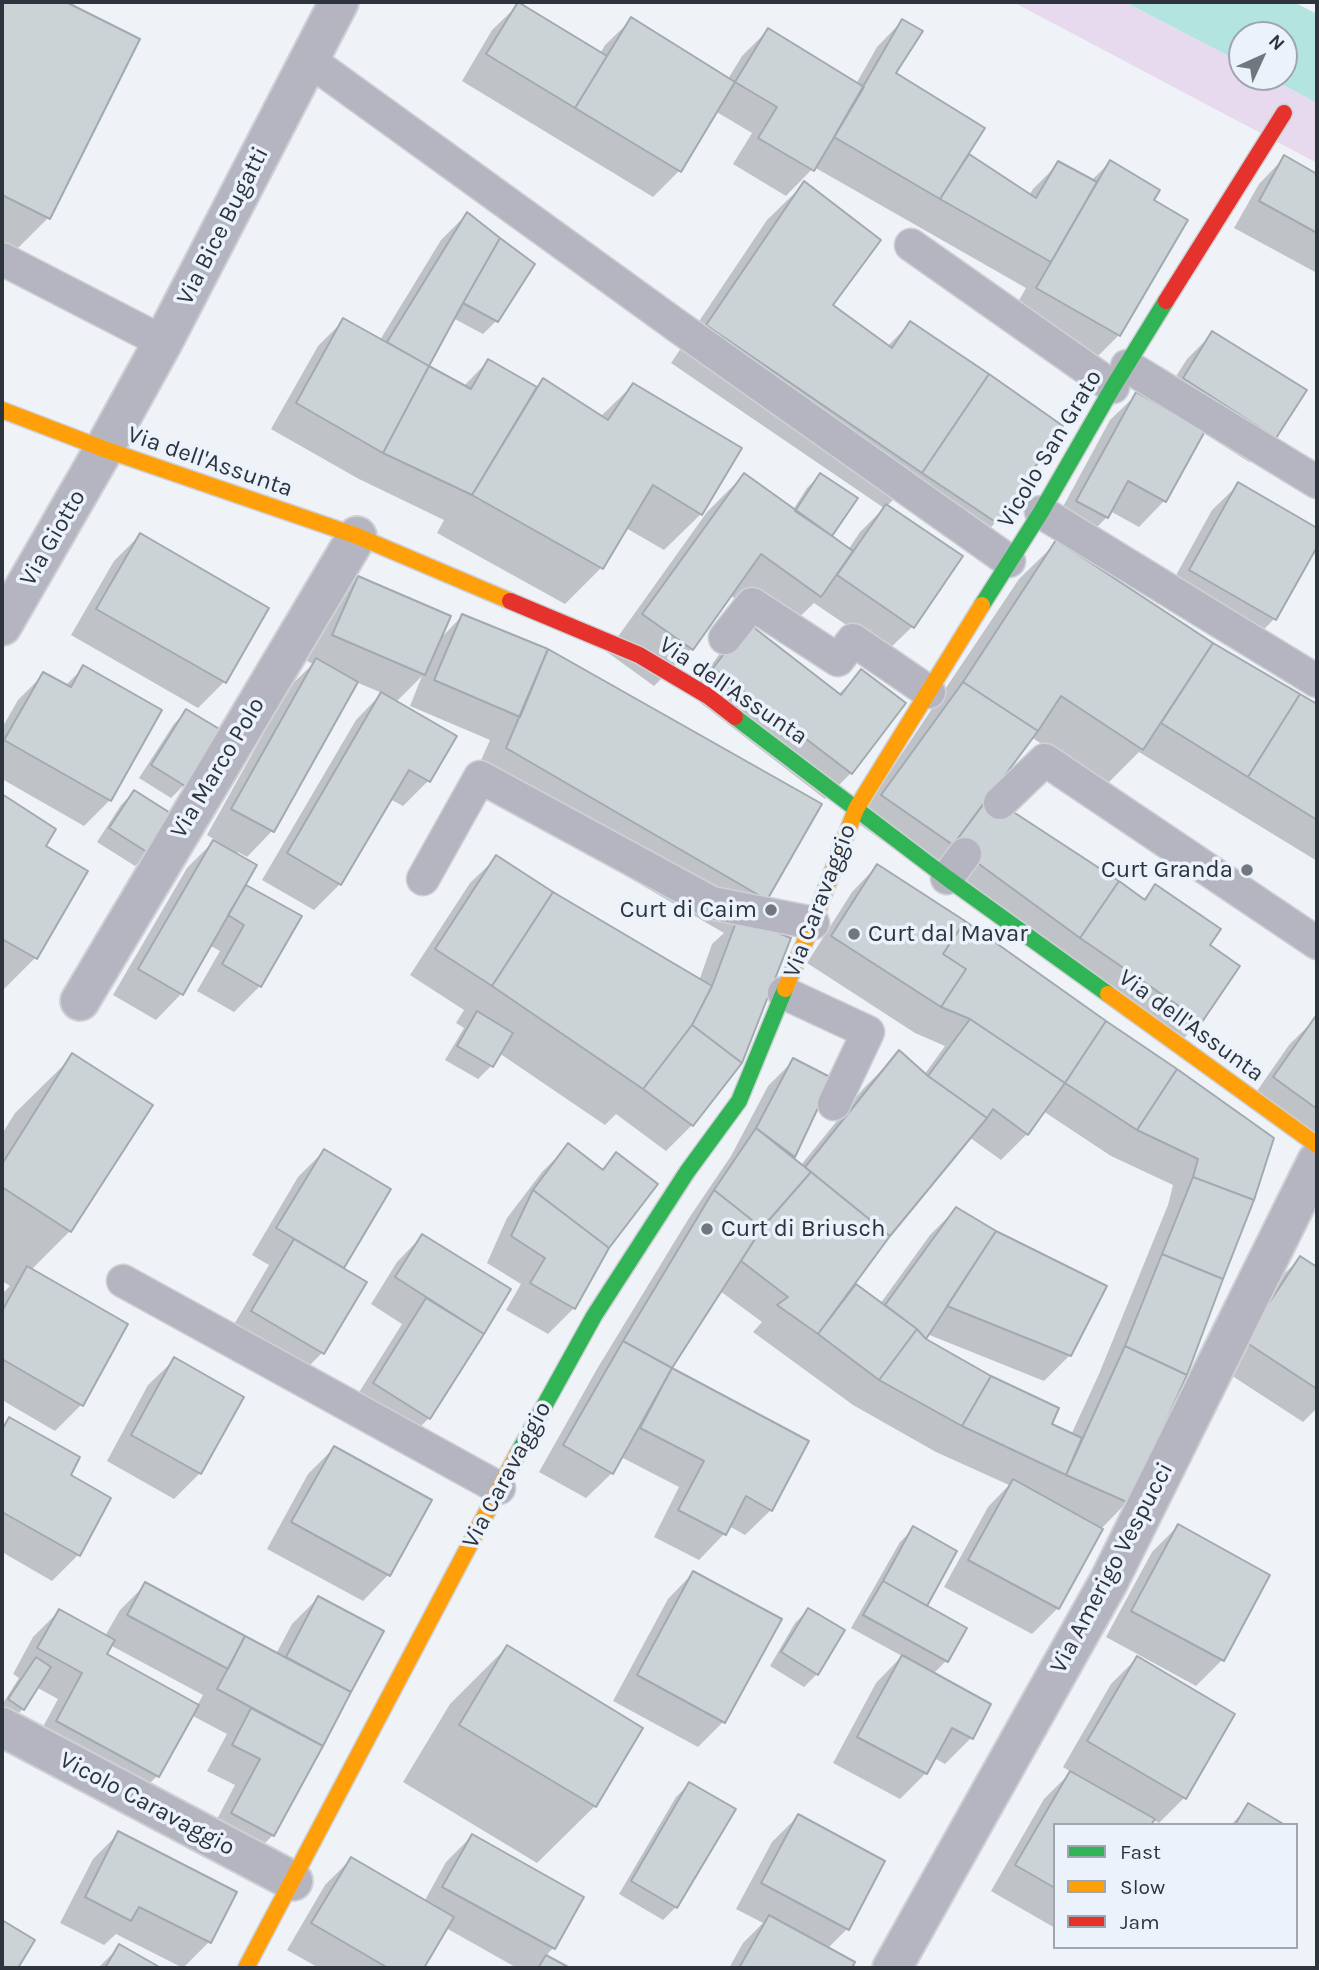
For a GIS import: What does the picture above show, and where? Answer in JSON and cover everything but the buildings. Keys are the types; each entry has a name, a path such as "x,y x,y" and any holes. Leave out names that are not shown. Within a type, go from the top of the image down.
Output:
{"street":[{"name":"Via Bice Bugatti","path":"104,449 163,342 339,2"},
{"name":"Vicolo San Grato","path":"856,809 1284,113"},
{"name":"Via dell'Assunta","path":"2,410 104,449 356,537 639,655 708,696 856,809 956,866 1317,1145"},
{"name":"Via Giotto","path":"2,626 104,449"},
{"name":"Via Marco Polo","path":"80,1001 356,537"},
{"name":"Via Caravaggio","path":"246,1968 499,1488 594,1316 687,1172 739,1101 813,923 856,809"},
{"name":"Via Amerigo Vespucci","path":"892,1968 1109,1581 1317,1161"},
{"name":"Vicolo Caravaggio","path":"2,1727 293,1881"}],"lane":[{"path":"309,60 1009,561"},
{"path":"911,245 1120,377 1317,482"},
{"path":"2,258 163,342"},
{"path":"1041,512 1317,681"},
{"path":"725,638 752,604 838,660 853,639 929,692"},
{"path":"1000,803 1045,760 1317,943"},
{"path":"424,878 480,777 712,903 813,923"},
{"name":"Via Caravaggio","path":"784,993 868,1032 834,1104"},
{"path":"123,1281 499,1488"}],"shaded area":[{"path":"1013,2 1125,2 1228,56 1228,91 1294,91 1317,103 1317,163"},
{"path":"1125,2 1294,2 1317,14 1317,103 1294,91 1298,91 1298,21 1228,21 1228,56"}],"traffic: fast":[{"path":"982,605 1041,512 1166,301"},
{"path":"735,717 947,878 1108,994"},
{"path":"517,1455 594,1316 687,1172 739,1101 785,989"}],"traffic: slow":[{"path":"2,410 104,449 357,536 510,601"},
{"path":"785,989 856,809 982,605"},
{"path":"1108,994 1317,1145"},
{"path":"246,1968 517,1455"}],"traffic: jam":[{"path":"1166,301 1284,113"},
{"path":"510,601 639,655 708,696 735,717"}],"place":[{"name":"Curt Granda","path":"1247,870"},
{"name":"Curt di Caim","path":"771,910"},
{"name":"Curt dal Mavar","path":"854,934"},
{"name":"Curt di Briusch","path":"707,1229"}]}
